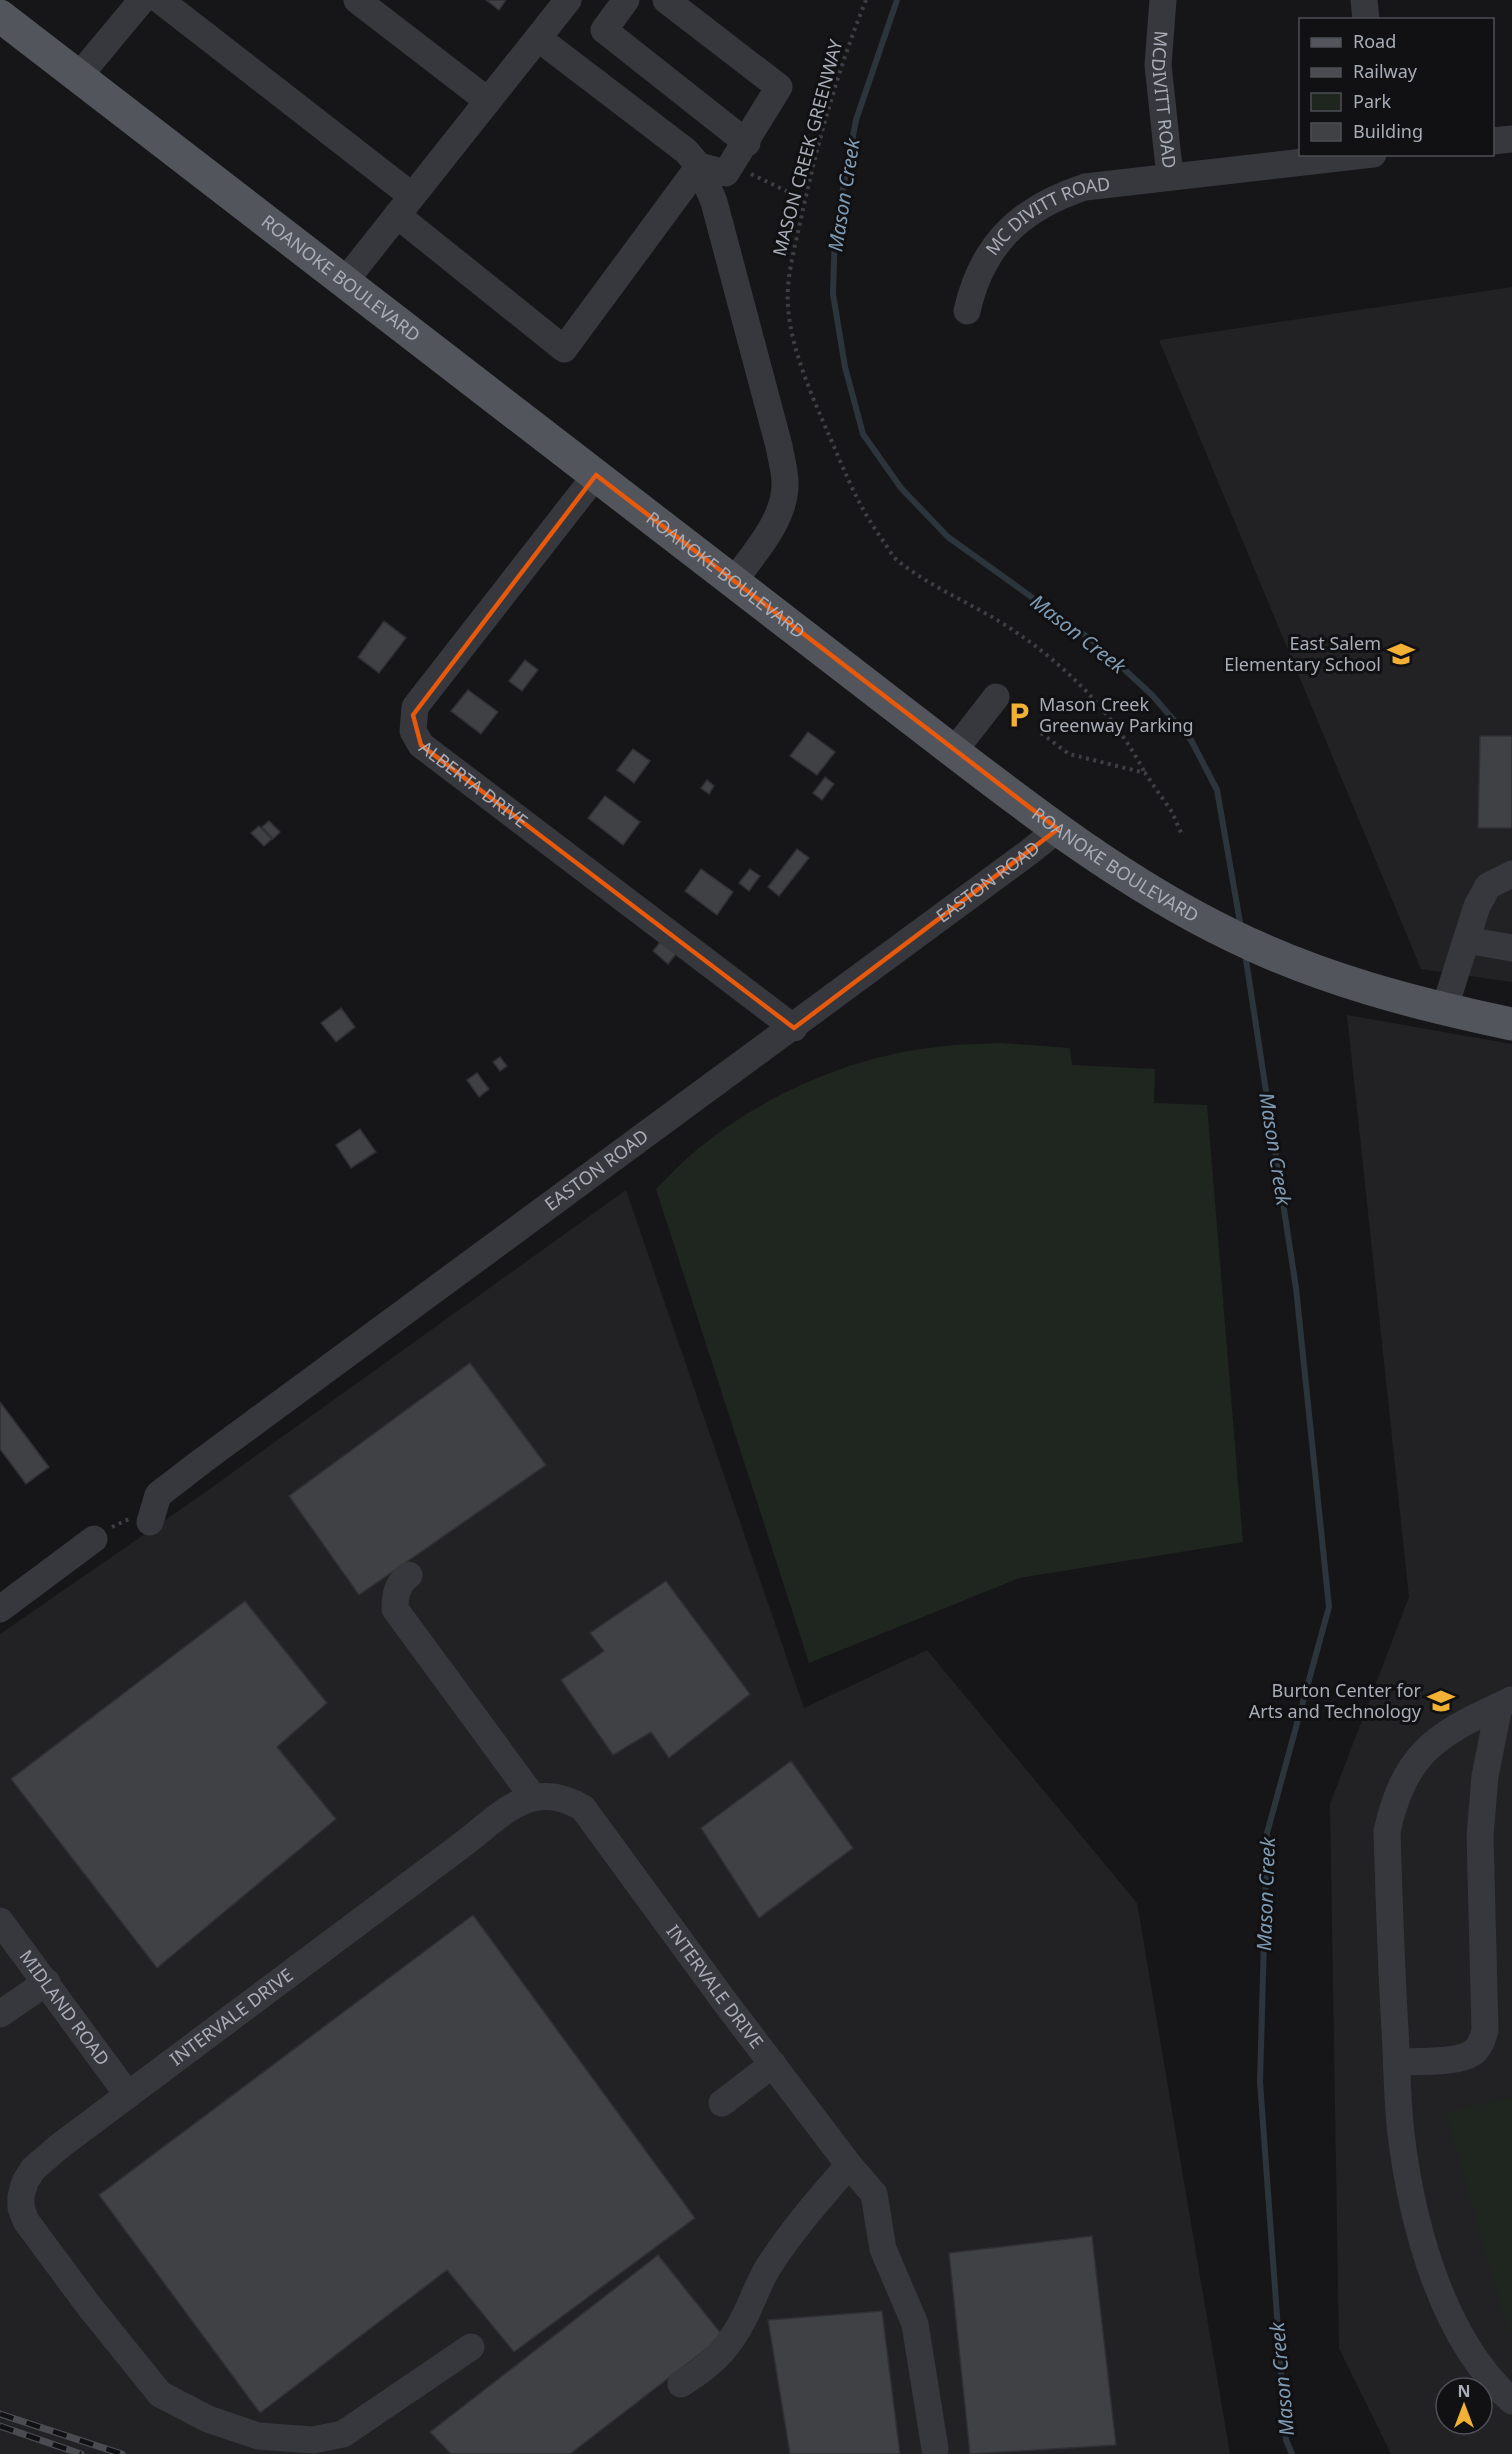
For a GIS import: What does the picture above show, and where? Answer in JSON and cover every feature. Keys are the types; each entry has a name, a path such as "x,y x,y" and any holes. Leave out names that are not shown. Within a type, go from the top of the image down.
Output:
{"main road":[{"name":"ROANOKE BOULEVARD","path":"0,16 954,751 1125,876 1232,936 1300,965 1374,991 1443,1010 1512,1024"}],"street":[{"path":"78,77 142,0"},
{"path":"160,0 405,205 564,349 699,166"},
{"path":"357,0 488,101"},
{"path":"345,281 568,0"},
{"path":"576,66 626,0"},
{"path":"666,0 779,87 726,173 699,166"},
{"name":"MCDIVITT ROAD","path":"1163,0 1158,65 1170,177 1355,156"},
{"path":"1364,0 1366,18"},
{"path":"604,30 747,142"},
{"path":"538,38 686,151 699,166 714,202 779,446 785,484 780,510 763,541 734,581"},
{"path":"1494,141 1512,139"},
{"name":"MC DIVITT ROAD","path":"967,311 980,269 995,245 1013,225 1035,208 1059,195 1085,187 1170,177"},
{"name":"ALBERTA DRIVE","path":"596,474 415,707 413,731 420,745 794,1028"},
{"path":"954,751 996,697"},
{"name":"EASTON ROAD","path":"150,1521 158,1495 794,1028 1028,854 1058,829"},
{"path":"1443,1010 1477,906 1488,886 1512,874"},
{"path":"1466,940 1512,948"},
{"path":"0,1609 94,1539"},
{"path":"409,1575 400,1584 395,1596 395,1609 533,1797"},
{"path":"1397,2062 1462,2058 1474,2052 1482,2042 1485,2030 1480,1836 1485,1776 1506,1703"},
{"path":"1506,1703 1460,1723 1438,1738 1420,1756 1405,1777 1394,1801 1387,1831 1401,2132 1409,2185 1421,2237 1443,2298 1462,2337 1483,2369 1512,2401"},
{"name":"INTERVALE DRIVE","path":"471,2347 343,2434 313,2440 258,2436 208,2419 160,2394 82,2298 31,2229 21,2208 21,2196 24,2182 33,2169 61,2145 520,1802 533,1797 556,1796 569,1800 583,1809 849,2165 874,2194 883,2249 915,2325 935,2449"},
{"name":"MIDLAND ROAD","path":"0,1921 128,2095"},
{"path":"0,2014 47,1982"},
{"path":"722,2103 773,2064"},
{"path":"681,2384 707,2367 725,2348 740,2326 766,2271 791,2234 849,2165"}],"path":[{"name":"MASON CREEK GREENWAY","path":"866,0 848,43 836,84 789,271 788,306 794,344 800,364 860,507 896,559 1003,623 1073,677 1112,720 1172,812 1182,836"},
{"path":"750,174 805,200"},
{"path":"1041,732 1069,754 1145,773"},
{"path":"94,1539 118,1522 128,1519 150,1521"}],"highlighted area":[{"path":"596,475 1058,829 794,1028 421,745 413,715"}],"shaded area":[{"name":"East Salem Elementary School","path":"1512,287 1512,982 1421,969 1159,340"},
{"name":"Burton Center for Arts and Technology","path":"1347,1015 1512,1044 1512,2454 1391,2454 1339,2348 1330,1804 1409,1597"},
{"path":"626,1190 804,1708 927,1650 1137,1903 1230,2454 0,2454 0,1634 197,1498"}],"green space":[{"path":"1001,1043 1070,1048 1072,1065 1155,1069 1154,1103 1207,1105 1243,1542 1019,1578 809,1663 656,1189 693,1153 725,1129 752,1111 811,1081 873,1059 905,1052 953,1045"},
{"path":"1512,2097 1512,2336 1501,2307 1446,2114"}],"building":[{"path":"486,0 506,0 499,10"},
{"path":"384,621 406,638 379,673 358,657"},
{"path":"525,660 538,670 522,691 509,681"},
{"path":"468,690 498,712 481,734 451,711"},
{"path":"808,732 835,752 817,775 790,756"},
{"path":"1480,736 1512,736 1512,828 1478,828"},
{"path":"633,749 650,761 634,783 617,770"},
{"path":"825,777 834,784 822,800 813,793"},
{"path":"707,780 714,786 709,794 701,788"},
{"path":"605,796 640,822 623,845 588,818"},
{"path":"269,821 280,832 273,839 262,827"},
{"path":"259,826 272,839 264,846 251,833"},
{"path":"797,849 809,858 779,896 768,887"},
{"path":"701,869 733,892 717,915 685,891"},
{"path":"750,869 760,876 749,891 739,883"},
{"path":"661,941 676,954 668,964 653,951"},
{"path":"341,1008 355,1027 336,1042 321,1023"},
{"path":"500,1057 507,1066 500,1071 493,1062"},
{"path":"477,1073 489,1089 479,1097 467,1080"},
{"path":"360,1129 376,1152 351,1168 336,1145"},
{"path":"470,1363 546,1465 359,1595 289,1496"},
{"path":"0,1402 49,1467 26,1484 0,1449"},
{"path":"666,1581 750,1694 669,1758 651,1732 613,1755 561,1680 604,1651 590,1633"},
{"path":"245,1601 327,1703 277,1747 336,1819 157,1968 11,1779"},
{"path":"791,1761 853,1848 759,1918 701,1828"},
{"path":"473,1915 695,2218 514,2352 447,2270 260,2413 99,2195"},
{"path":"1092,2236 1116,2445 970,2454 949,2253"},
{"path":"658,2255 723,2336 570,2454 451,2454 430,2432"},
{"path":"882,2311 900,2454 790,2454 768,2320"}],"waterway":[{"name":"Mason Creek","path":"897,0 856,120 835,230 833,294 845,367 863,434 901,488 948,537 1097,644 1152,695 1191,740 1217,790 1241,928"},
{"name":"Mason Creek","path":"1245,953 1296,1288 1329,1607 1267,1833 1260,2082 1286,2440 1292,2454"}],"railway":[{"path":"0,2414 122,2454"},
{"path":"0,2426 81,2454"}],"place":[{"name":"East Salem Elementary School","path":"1401,654"},
{"name":"Mason Creek Greenway Parking","path":"1019,715"},
{"name":"Burton Center for Arts and Technology","path":"1441,1701"}]}
